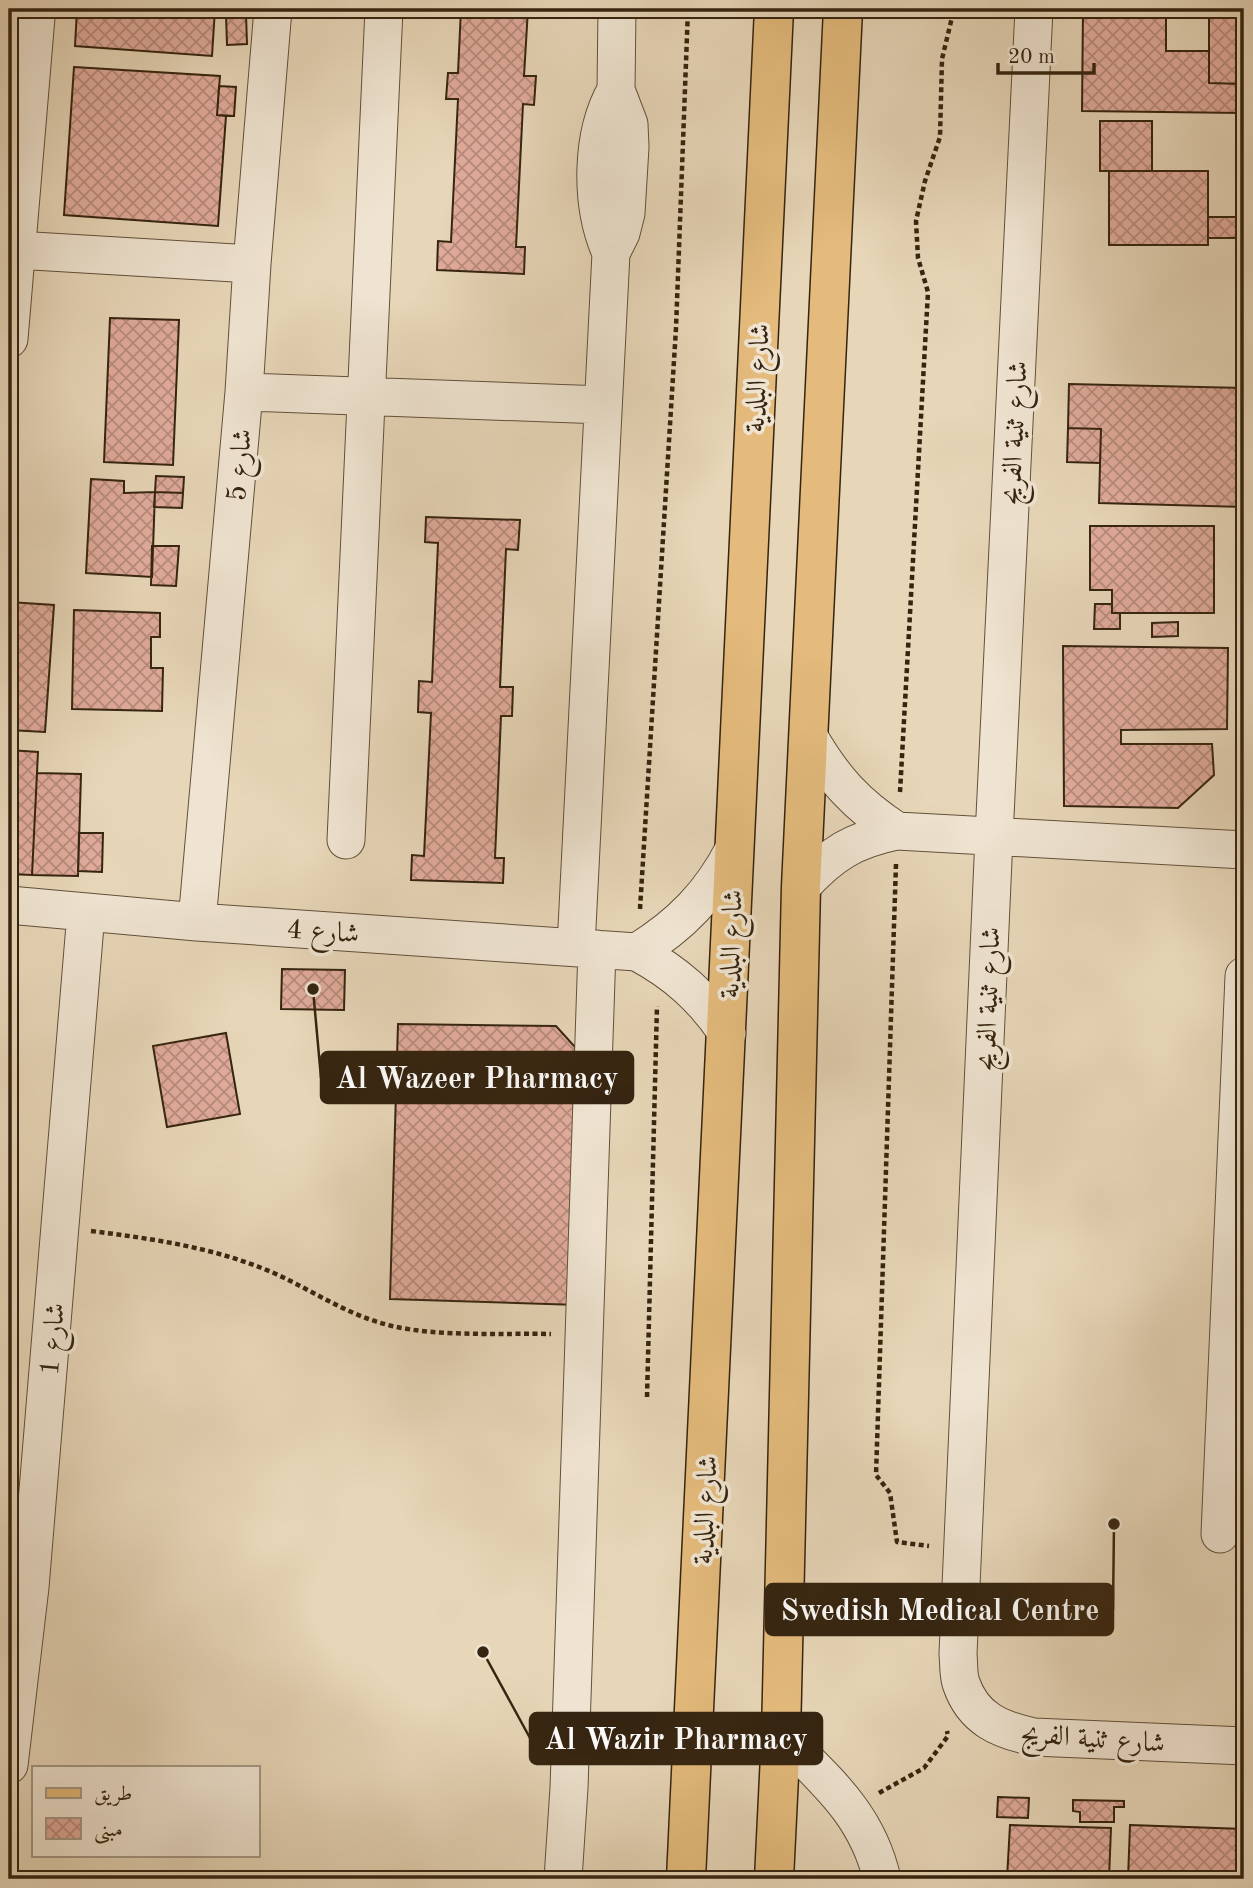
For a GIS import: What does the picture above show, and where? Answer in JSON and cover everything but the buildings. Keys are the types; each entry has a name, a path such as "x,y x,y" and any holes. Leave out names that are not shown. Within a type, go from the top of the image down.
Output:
{"main road":[{"name":"شارع البلدية","path":"686,1879 774,9"},
{"path":"774,1879 781,1735 800,887 843,9"},
{"path":"688,1840 707,1879"}],"street":[{"path":"9,339 16,250 17,130 36,17 34,9"},
{"name":"شارع 5","path":"197,922 244,392 273,9"},
{"path":"345,840 384,9"},
{"path":"564,1879 583,1334 586,948 603,405 611,253 621,233 626,213 630,147 629,124 616,90 617,9"},
{"name":"شارع ثنية الفريج","path":"1034,9 994,837 960,1627 961,1682 977,1712 1003,1731 1034,1737 1244,1746"},
{"path":"16,250 252,264"},
{"path":"244,392 603,405"},
{"path":"809,737 825,766 846,791 870,813 897,831"},
{"path":"800,887 820,866 843,849 869,837 897,831 1244,850"},
{"path":"727,1033 697,994 679,977 648,958 662,937 691,912 721,874 734,849"},
{"name":"شارع 4","path":"9,905 197,922 586,948 648,958"},
{"name":"شارع 1","path":"9,1765 30,1587 86,913"},
{"path":"1220,1534 1244,976"},
{"path":"781,1735 851,1808 866,1831 877,1857 882,1879"}],"path":[{"path":"647,1397 648,958 688,9"},
{"path":"932,1547 897,1542 890,1493 876,1475 897,831 928,292 918,258 916,221 925,181 940,137 942,59 954,9"},
{"path":"61,1227 173,1243 226,1256 278,1275 343,1310 395,1326 422,1331 583,1334"},
{"path":"851,1808 924,1768 948,1736 945,1723"}],"place":[{"name":"Al Wazeer Pharmacy","path":"313,989"},
{"name":"Swedish Medical Centre","path":"1114,1524"},
{"name":"Al Wazir Pharmacy","path":"483,1652"}]}
